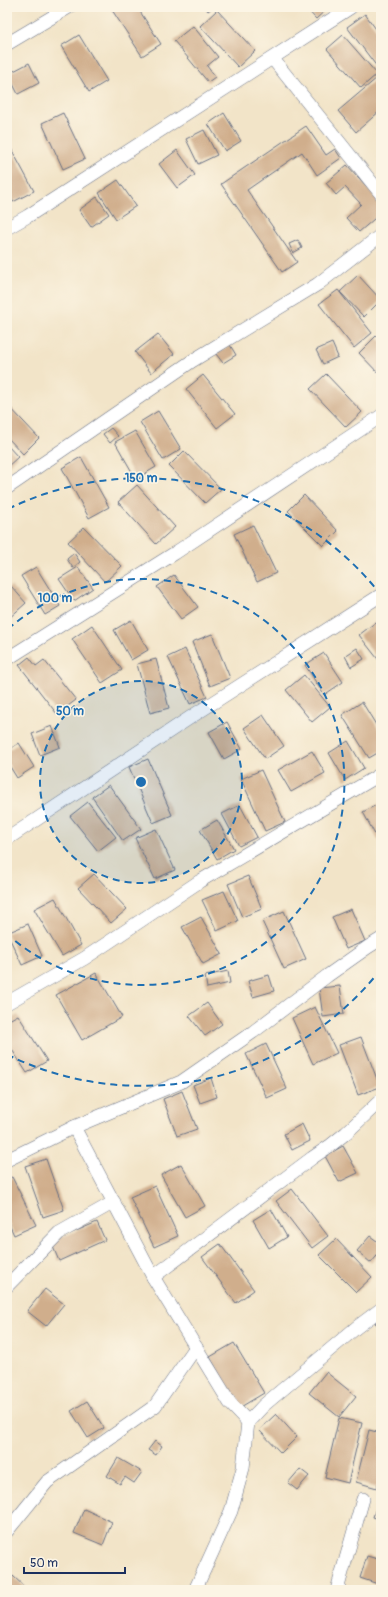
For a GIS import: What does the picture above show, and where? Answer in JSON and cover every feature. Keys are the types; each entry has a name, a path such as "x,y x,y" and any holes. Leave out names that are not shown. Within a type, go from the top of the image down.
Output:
{"street":[{"path":"7,44 69,7"},
{"path":"7,228 35,212 351,7"},
{"path":"273,59 381,194"},
{"path":"7,488 192,361 318,284 381,235"},
{"path":"7,659 175,553 381,416"},
{"path":"7,839 194,715 381,595"},
{"path":"7,1003 85,958 200,881 381,774"},
{"path":"7,1160 74,1127 180,1082 253,1032 327,976 381,939"},
{"path":"153,1276 331,1145 381,1100"},
{"path":"74,1127 153,1276 230,1403 248,1422"},
{"path":"7,1286 59,1233 114,1202"},
{"path":"195,1590 231,1511 243,1468 248,1422 264,1405 357,1327 381,1309"},
{"path":"7,1531 46,1482 155,1406 196,1347"},
{"path":"337,1590 363,1499"}],"building":[{"path":"117,7 137,7 161,44 142,56 112,10"},
{"path":"205,7 213,7 208,11"},
{"path":"305,7 329,7 316,19"},
{"path":"217,10 255,51 238,67 200,26"},
{"path":"365,14 381,36 381,72 347,27"},
{"path":"193,26 218,57 207,66 215,77 208,82 174,41"},
{"path":"79,35 107,81 89,92 61,46"},
{"path":"343,35 377,74 361,88 327,49"},
{"path":"29,63 39,83 18,94 8,74"},
{"path":"377,78 381,83 381,110 356,132 338,111"},
{"path":"63,113 85,159 63,169 42,123"},
{"path":"224,113 241,141 225,151 208,124"},
{"path":"306,126 326,155 335,149 341,158 317,175 302,152 247,190 297,262 282,272 221,184"},
{"path":"204,130 217,155 198,164 186,139"},
{"path":"7,141 34,191 13,202 7,191"},
{"path":"177,150 195,175 177,188 159,164"},
{"path":"347,165 381,202 381,213 359,232 346,218 361,204 345,187 336,195 326,183"},
{"path":"118,180 136,206 116,219 99,193"},
{"path":"97,197 109,214 91,227 79,210"},
{"path":"298,240 302,248 293,253 289,244"},
{"path":"358,275 381,300 364,317 340,292"},
{"path":"338,290 372,333 354,348 319,304"},
{"path":"158,334 174,354 151,373 135,352"},
{"path":"376,336 381,341 381,376 359,353"},
{"path":"332,343 338,357 323,364 316,350"},
{"path":"230,345 236,355 223,363 216,354"},
{"path":"326,374 362,412 346,427 310,389"},
{"path":"203,375 235,414 217,428 186,389"},
{"path":"7,404 39,438 23,454 7,437"},
{"path":"158,411 181,449 163,460 140,422"},
{"path":"111,428 118,436 110,443 103,434"},
{"path":"135,431 156,467 136,479 115,442"},
{"path":"7,445 18,457 7,467"},
{"path":"184,451 221,489 205,503 169,466"},
{"path":"81,457 109,507 89,518 62,468"},
{"path":"137,485 175,527 156,544 118,502"},
{"path":"304,495 338,531 323,546 288,511"},
{"path":"253,525 276,573 257,582 234,534"},
{"path":"84,527 122,566 105,582 68,542"},
{"path":"74,553 80,562 73,568 67,559"},
{"path":"36,567 60,606 45,615 21,576"},
{"path":"78,567 93,588 74,601 59,579"},
{"path":"174,575 198,607 181,619 157,587"},
{"path":"11,586 26,603 7,620 7,589"},
{"path":"131,620 148,650 131,660 114,630"},
{"path":"376,622 381,628 381,663 359,635"},
{"path":"92,625 122,670 102,683 72,639"},
{"path":"212,634 230,678 210,686 192,642"},
{"path":"357,648 364,659 351,667 345,656"},
{"path":"185,649 207,697 190,704 168,657"},
{"path":"324,653 343,682 324,695 305,665"},
{"path":"29,657 36,666 44,660 76,700 57,714 19,665"},
{"path":"156,659 169,708 150,713 137,664"},
{"path":"304,675 330,707 312,722 286,690"},
{"path":"362,702 381,733 381,751 369,758 342,715"},
{"path":"263,715 284,746 265,759 244,728"},
{"path":"227,722 242,749 224,759 209,732"},
{"path":"52,726 60,747 40,755 32,734"},
{"path":"348,741 364,768 345,780 329,753"},
{"path":"19,743 34,767 17,778 7,762 7,751"},
{"path":"312,751 325,773 291,792 278,770"},
{"path":"148,759 172,815 153,823 129,767"},
{"path":"261,770 285,822 265,831 241,779"},
{"path":"109,785 141,829 123,841 92,797"},
{"path":"88,802 116,837 98,851 70,816"},
{"path":"380,803 381,804 381,846 363,812"},
{"path":"240,805 257,837 239,846 222,814"},
{"path":"217,820 234,849 217,859 200,830"},
{"path":"156,829 175,870 155,879 135,838"},
{"path":"94,874 127,909 111,923 78,888"},
{"path":"248,876 262,909 242,917 228,884"},
{"path":"224,891 238,921 217,931 202,900"},
{"path":"55,898 81,945 62,956 34,909"},
{"path":"351,909 365,941 346,949 332,917"},
{"path":"284,911 306,959 284,969 262,921"},
{"path":"201,917 222,954 203,964 182,927"},
{"path":"28,924 42,956 22,965 7,933"},
{"path":"228,971 230,983 207,988 205,976"},
{"path":"96,973 122,1017 82,1040 56,995"},
{"path":"269,975 274,991 253,997 248,981"},
{"path":"340,986 344,1014 323,1017 319,988"},
{"path":"207,1003 222,1024 205,1036 189,1016"},
{"path":"315,1007 337,1053 313,1064 292,1018"},
{"path":"18,1015 47,1061 27,1073 7,1042 7,1021"},
{"path":"361,1037 380,1087 358,1095 339,1045"},
{"path":"266,1044 287,1089 267,1098 246,1054"},
{"path":"211,1078 217,1097 200,1103 193,1085"},
{"path":"182,1091 197,1129 177,1136 163,1099"},
{"path":"302,1124 310,1141 292,1150 284,1134"},
{"path":"343,1146 358,1173 339,1182 325,1156"},
{"path":"46,1159 64,1210 43,1217 25,1166"},
{"path":"181,1164 205,1206 185,1217 161,1175"},
{"path":"12,1177 36,1225 14,1235 7,1220 7,1179"},
{"path":"155,1186 178,1236 154,1247 130,1197"},
{"path":"292,1189 328,1236 312,1248 276,1201"},
{"path":"271,1209 287,1237 269,1248 253,1220"},
{"path":"97,1222 105,1240 59,1261 51,1242"},
{"path":"370,1236 381,1244 381,1251 371,1263 357,1251"},
{"path":"336,1239 372,1277 356,1292 319,1255"},
{"path":"220,1244 254,1290 236,1303 202,1257"},
{"path":"45,1289 64,1304 46,1326 27,1311"},
{"path":"381,1316 381,1328 375,1323"},
{"path":"234,1343 264,1393 239,1408 210,1357"},
{"path":"326,1372 356,1396 339,1417 309,1393"},
{"path":"87,1401 104,1428 88,1438 71,1411"},
{"path":"276,1414 297,1437 281,1453 259,1430"},
{"path":"339,1418 362,1423 348,1483 325,1477"},
{"path":"369,1430 381,1433 381,1473 377,1488 356,1482"},
{"path":"155,1441 162,1446 156,1455 148,1450"},
{"path":"118,1458 142,1472 134,1483 125,1477 120,1484 107,1476"},
{"path":"300,1469 309,1476 297,1490 288,1483"},
{"path":"381,1493 381,1520 373,1517"},
{"path":"84,1509 112,1522 103,1545 74,1533"},
{"path":"367,1556 381,1560 381,1585 360,1578"},
{"path":"13,1576 28,1590 7,1590 7,1583"}]}
